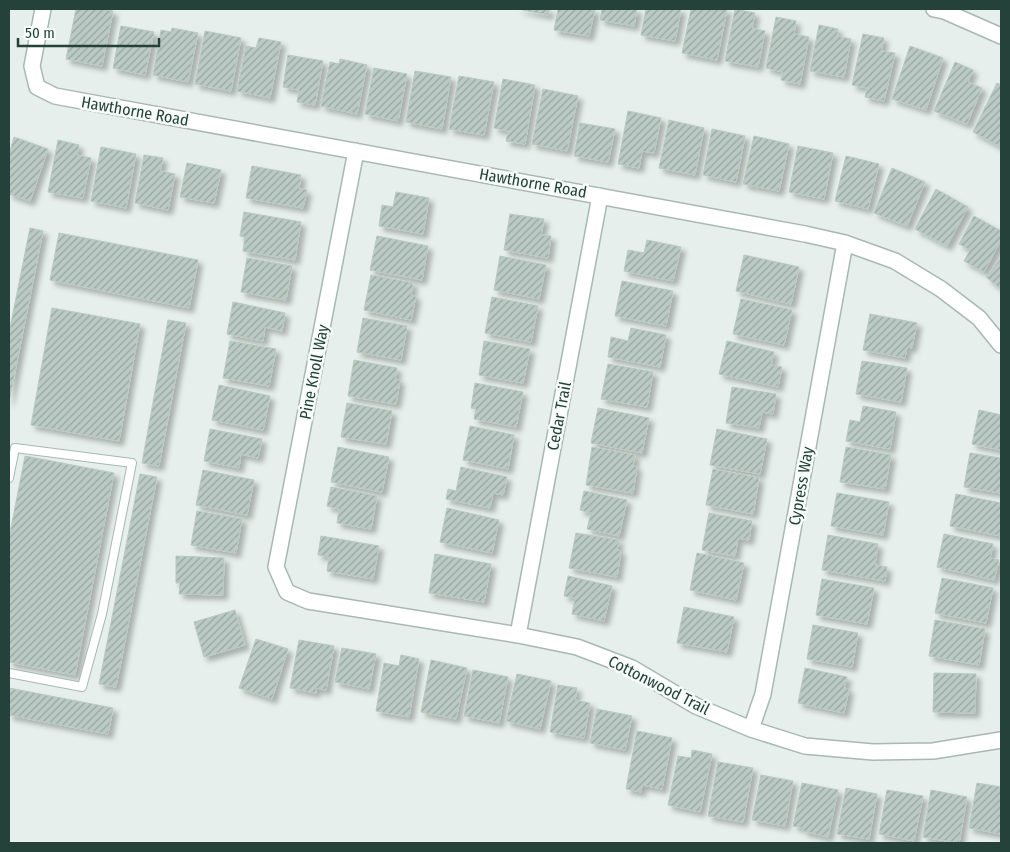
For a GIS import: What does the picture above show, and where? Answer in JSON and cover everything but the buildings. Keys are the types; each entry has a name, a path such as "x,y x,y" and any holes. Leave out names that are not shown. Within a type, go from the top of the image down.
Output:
{"street":[{"name":"Hawthorne Road","path":"44,9 32,66 37,87 54,96 805,234 845,243 895,261 941,289 979,318 1001,345"},
{"path":"934,9 944,11 1001,36"},
{"name":"Pine Knoll Way","path":"288,592 276,567 356,151"},
{"name":"Cedar Trail","path":"518,635 600,196"},
{"name":"Cypress Way","path":"751,729 763,694 845,243"},
{"name":"Cottonwood Trail","path":"288,592 308,601 518,635 577,647 632,668 696,706 751,729 806,746 873,752 933,751 1001,740"}],"lane":[{"path":"9,478 15,448 132,463 102,614 82,687 9,673"}]}
